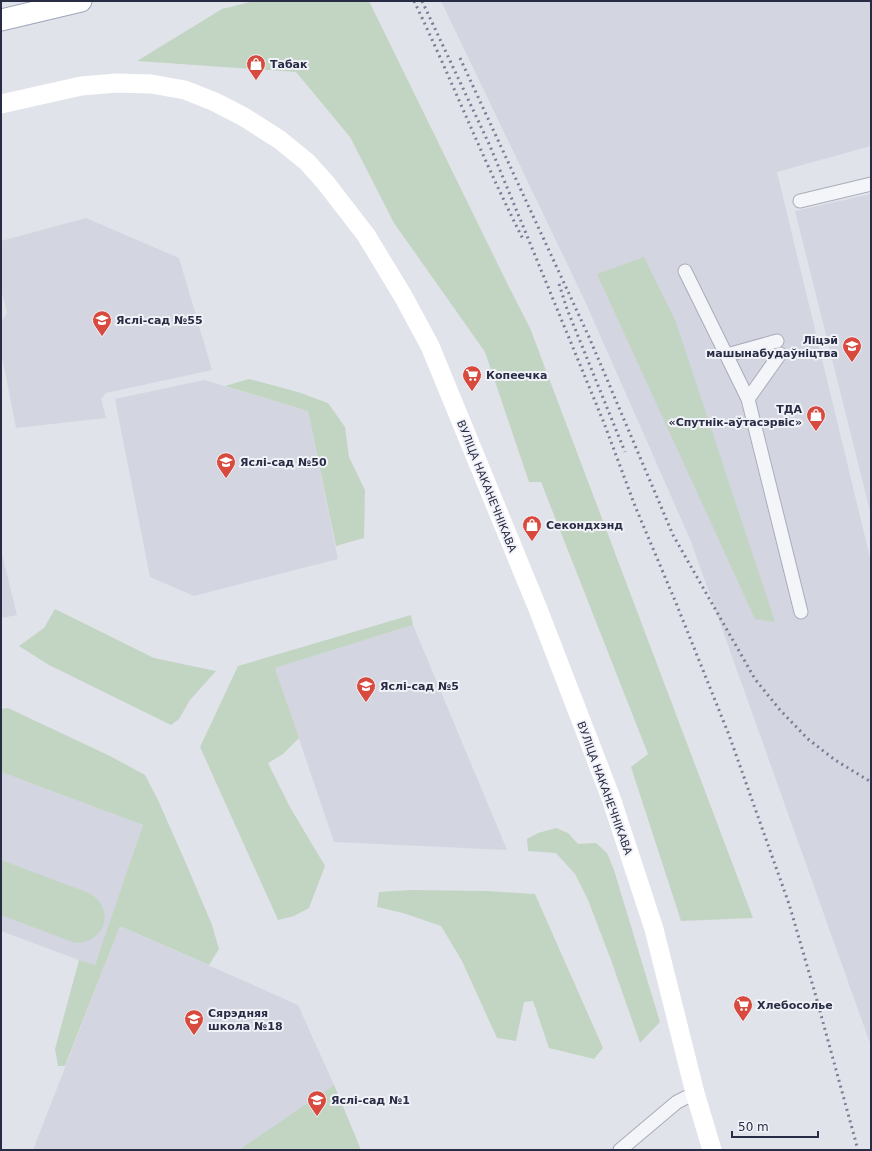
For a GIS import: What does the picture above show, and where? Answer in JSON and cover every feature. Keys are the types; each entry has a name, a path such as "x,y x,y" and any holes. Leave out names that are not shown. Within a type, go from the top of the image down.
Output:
{"main road":[{"path":"1,20 81,1"},
{"name":"ВУЛІЦА НАКАНЕЧНІКАВА","path":"1,104 81,86 117,83 151,84 184,90 215,102 244,117 280,140 307,162 325,182 366,235 403,296 430,346 538,609 611,798 654,929 695,1092 712,1150"}],"street":[{"path":"800,201 871,184"},
{"path":"685,271 748,399 801,612"},
{"path":"726,355 777,341"},
{"path":"748,399 780,354"},
{"path":"620,1150 677,1102 695,1092"}],"shaded area":[{"path":"441,1 871,1 871,146 777,172 871,562 871,1046 690,539 584,299"},
{"name":"Ліцэй машынабудаўніцтва","path":"871,194 871,515 795,211"},
{"name":"Яслі-сад №55","path":"86,218 179,258 212,370 106,393 101,399 106,418 16,428 1,352 1,322 7,313 1,289 1,241"},
{"name":"Яслі-сад №50","path":"204,380 308,411 338,559 194,596 150,577 115,399"},
{"path":"1,550 17,615 1,618"},
{"name":"Яслі-сад №5","path":"413,625 507,850 334,842 275,668"},
{"path":"1,772 143,825 95,966 1,931"},
{"name":"Сярэдняя школа №18","path":"120,926 298,1005 361,1150 33,1150"}],"green space":[{"path":"254,1 369,1 530,328 753,918 681,921 631,767 648,754 541,482 529,482 485,352 394,223 350,137 296,72 137,61 222,9"},
{"path":"644,257 676,322 775,622 755,619 597,274"},
{"path":"249,379 298,392 328,403 345,427 349,457 365,490 364,538 336,546 308,411 225,386"},
{"path":"55,609 154,658 216,671 190,700 179,719 171,725 49,665 19,646 44,628"},
{"path":"411,615 413,625 275,668 299,738 283,754 268,763 290,807 325,866 309,908 294,916 278,920 200,747 238,666"},
{"path":"8,708 110,756 145,775 158,800 188,868 212,925 219,949 209,965 120,926 65,1066 58,1066 55,1049 79,960 95,965 143,825 1,772 1,709"},
{"path":"556,828 568,833 578,844 596,843 607,853 614,870 660,1022 640,1043 588,900 575,874 556,853 528,851 527,839 538,833"},
{"path":"1,860 89,893 97,899 103,907 105,915 104,924 100,931 94,937 86,941 75,943 1,915"},
{"path":"411,890 487,891 535,894 603,1048 594,1059 549,1048 533,1001 524,1002 516,1041 497,1038 462,961 441,926 403,913 377,907 379,892"},
{"name":"Яслі-сад №1","path":"334,1085 361,1150 239,1150"}],"railway":[{"path":"414,1 495,182 524,241"},
{"path":"422,1 490,146 604,423 635,506 729,735 789,904 858,1150"},
{"path":"460,58 589,337 673,535 755,679 780,710 808,739 835,760 871,782"},
{"path":"559,284 567,309 625,452"}],"place":[{"name":"Табак","path":"256,81"},
{"name":"Яслі-сад №55","path":"102,337"},
{"name":"Ліцэй машынабудаўніцтва","path":"852,363"},
{"name":"Копеечка","path":"472,392"},
{"name":"ТДА «Спутнік-аўтасэрвіс»","path":"816,432"},
{"name":"Яслі-сад №50","path":"226,479"},
{"name":"Секондхэнд","path":"532,542"},
{"name":"Яслі-сад №5","path":"366,703"},
{"name":"Хлебосолье","path":"743,1022"},
{"name":"Сярэдняя школа №18","path":"194,1036"},
{"name":"Яслі-сад №1","path":"317,1117"}]}
